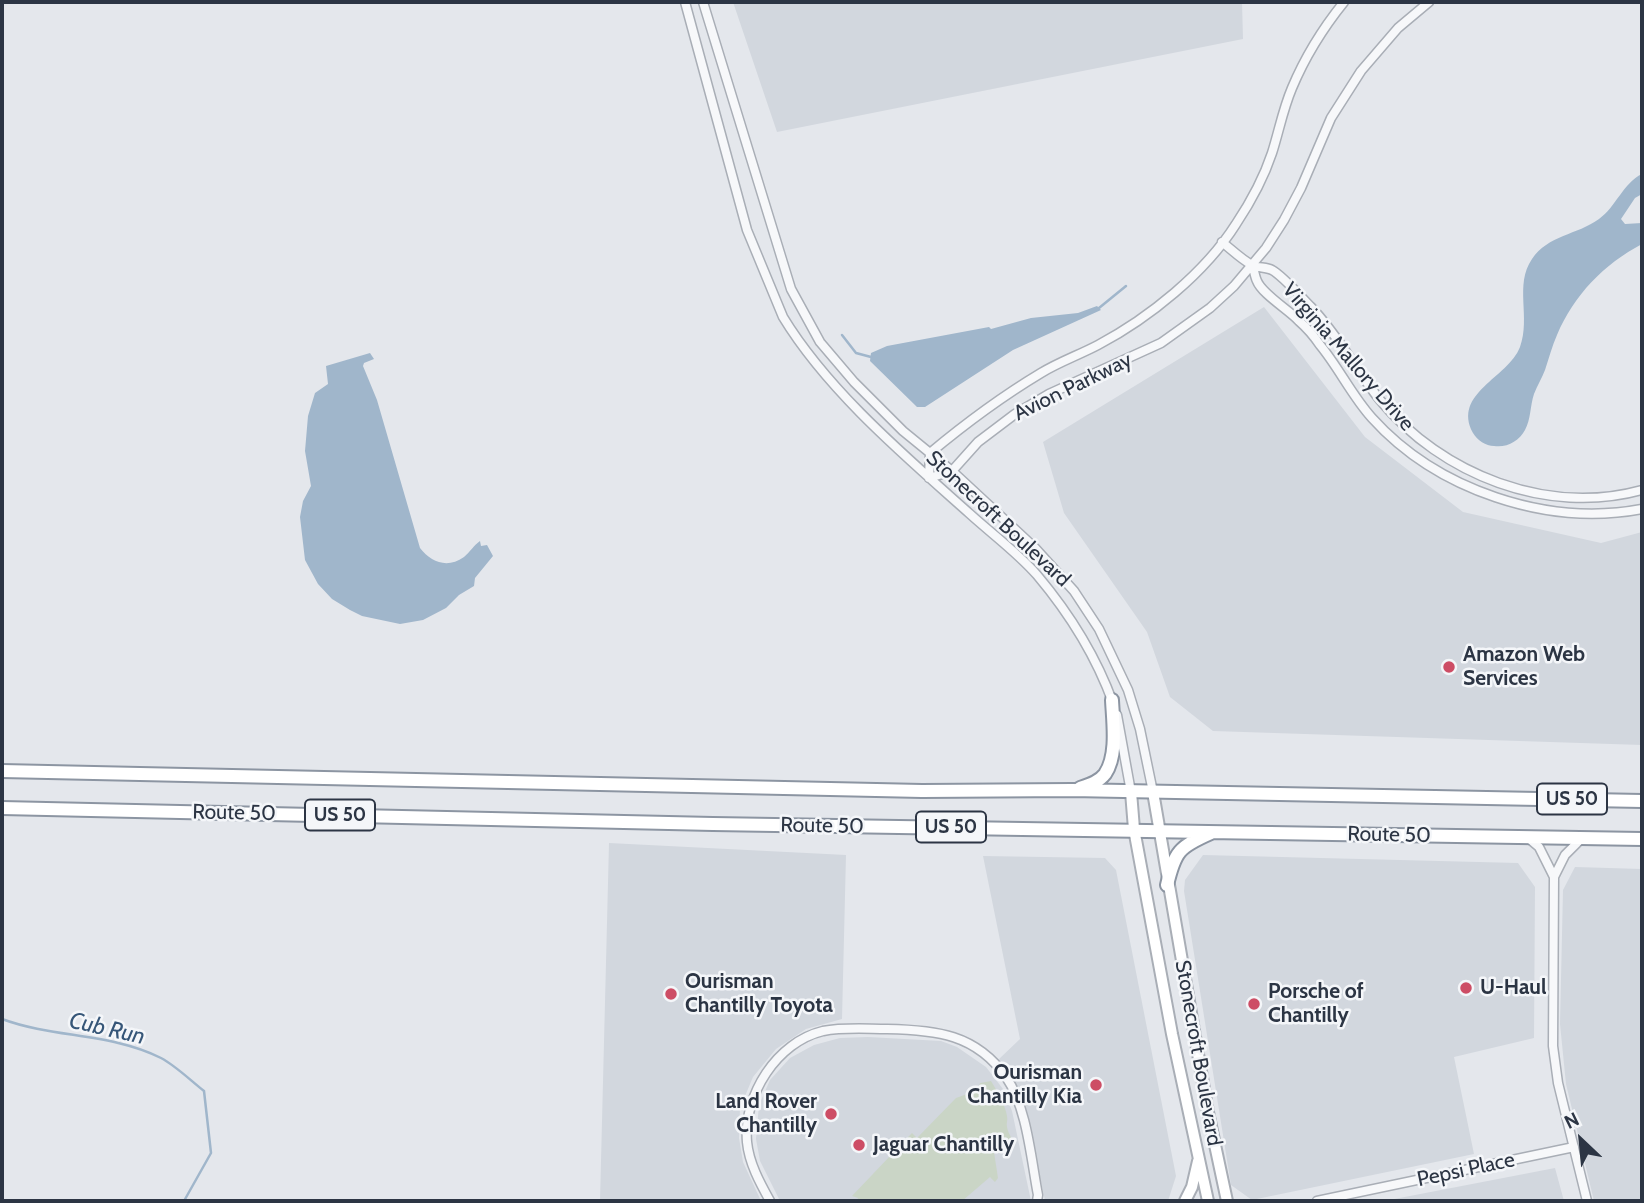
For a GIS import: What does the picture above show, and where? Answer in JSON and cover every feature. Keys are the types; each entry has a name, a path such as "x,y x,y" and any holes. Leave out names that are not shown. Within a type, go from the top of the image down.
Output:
{"highway":[{"path":"1073,790 1103,777 1110,763 1112,700"},
{"name":"Route 50","path":"2,771 908,791 1073,790 1642,801"},
{"name":"Route 50","path":"2,808 713,824 1642,839"},
{"path":"1167,885 1173,861 1182,848 1214,832"}],"main road":[{"name":"Stonecroft Boulevard","path":"1131,792 1135,830 1172,1034 1208,1201"},
{"name":"Stonecroft Boulevard","path":"1153,792 1208,1112 1227,1201"},
{"path":"1185,1201 1192,1187 1199,1158"}],"street":[{"name":"Stonecroft Boulevard","path":"685,2 747,230 783,317 821,370 929,478 1035,573 1080,635 1098,666 1112,700 1122,736 1131,792"},
{"name":"Stonecroft Boulevard","path":"703,2 791,289 820,342 895,424 952,471 1054,567 1100,629 1128,691 1140,729 1153,792"},
{"name":"Avion Parkway","path":"930,453 980,411 1045,371 1098,345 1156,308 1190,277 1236,225 1262,178 1300,71 1321,33 1344,2"},
{"name":"Avion Parkway","path":"952,471 978,442 1015,414 1049,394 1141,354 1186,327 1234,286 1253,266 1284,220 1331,118 1345,94 1379,49 1429,2"},
{"name":"Virginia Mallory Drive","path":"1222,242 1253,266 1272,270 1298,294 1331,331 1370,387 1401,422 1424,444 1465,470 1513,487 1570,498 1605,498 1642,490"},
{"name":"Virginia Mallory Drive","path":"1253,266 1257,284 1299,320 1372,418 1426,466 1454,482 1541,508 1600,514 1642,509"},
{"path":"930,453 929,478 952,471"},
{"path":"1527,837 1538,847 1555,877"},
{"path":"1582,838 1565,855 1555,877 1553,1046 1558,1083 1587,1201"},
{"path":"770,1201 756,1173 747,1143 750,1111 757,1090 776,1061 807,1037 823,1031 863,1028 940,1032 974,1046 990,1059 1004,1075 1016,1096 1039,1199"},
{"name":"Pepsi Place","path":"1317,1201 1574,1147"}],"shaded area":[{"path":"733,2 1242,2 1243,39 777,132"},
{"name":"Amazon Web Services","path":"1264,307 1365,437 1463,512 1601,543 1642,532 1642,745 1213,731 1170,697 1147,632 1064,513 1043,442"},
{"path":"609,843 846,855 842,1019 806,1029 776,1049 753,1077 740,1108 739,1138 743,1162 761,1201 600,1201"},
{"path":"1203,855 1518,863 1535,887 1534,1038 1454,1057 1474,1154 1252,1200 1231,1185 1184,891 1185,880"},
{"path":"983,856 1105,858 1116,870 1176,1176 1168,1201 1045,1201 1025,1104 999,1059 1020,1039"},
{"path":"1575,867 1642,869 1642,1201 1594,1201 1566,1084 1560,1024 1563,890"},
{"path":"840,1038 941,1041 957,1047 986,1067 1003,1089 1012,1111 1031,1201 780,1201 760,1161 756,1139 759,1105 770,1080 790,1058 814,1045"},
{"path":"1555,1168 1564,1201 1384,1201"}],"green space":[{"path":"991,1081 1005,1108 1012,1144 1012,1148 994,1152 998,1178 995,1182 990,1177 962,1201 857,1201 858,1198 852,1196 912,1133 917,1138 956,1098 978,1090 980,1083"}],"water":[{"path":"1642,174 1642,194 1635,198 1621,219 1625,224 1642,223 1642,244 1603,271 1572,307 1555,339 1522,434 1512,443 1503,446 1491,446 1482,442 1473,433 1468,419 1470,407 1475,396 1505,368 1520,347 1524,324 1524,280 1532,259 1554,240 1599,219 1630,183"},
{"path":"1097,306 1101,310 1013,350 925,407 917,407 870,361 871,353 887,346 989,327 991,329 1031,318 1078,313"},
{"path":"370,353 374,359 363,366 377,400 420,548 434,560 452,563 464,557 480,541 481,546 487,545 493,556 475,578 474,586 459,595 446,608 423,620 400,624 362,616 332,599 318,584 305,560 300,517 303,501 311,486 305,451 308,416 315,393 328,384 326,366"}],"waterway":[{"path":"1099,308 1126,286"},
{"path":"842,335 856,353 871,357"},
{"name":"Cub Run","path":"2,1019 41,1030 103,1040 142,1050 167,1061 204,1091 211,1153 184,1201"}],"place":[{"name":"Amazon Web Services","path":"1449,667"},
{"name":"U-Haul","path":"1466,988"},
{"name":"Ourisman Chantilly Toyota","path":"671,994"},
{"name":"Porsche of Chantilly","path":"1254,1004"},
{"name":"Ourisman Chantilly Kia","path":"1096,1085"},
{"name":"Land Rover Chantilly","path":"831,1114"},
{"name":"Jaguar Chantilly","path":"859,1145"}]}
